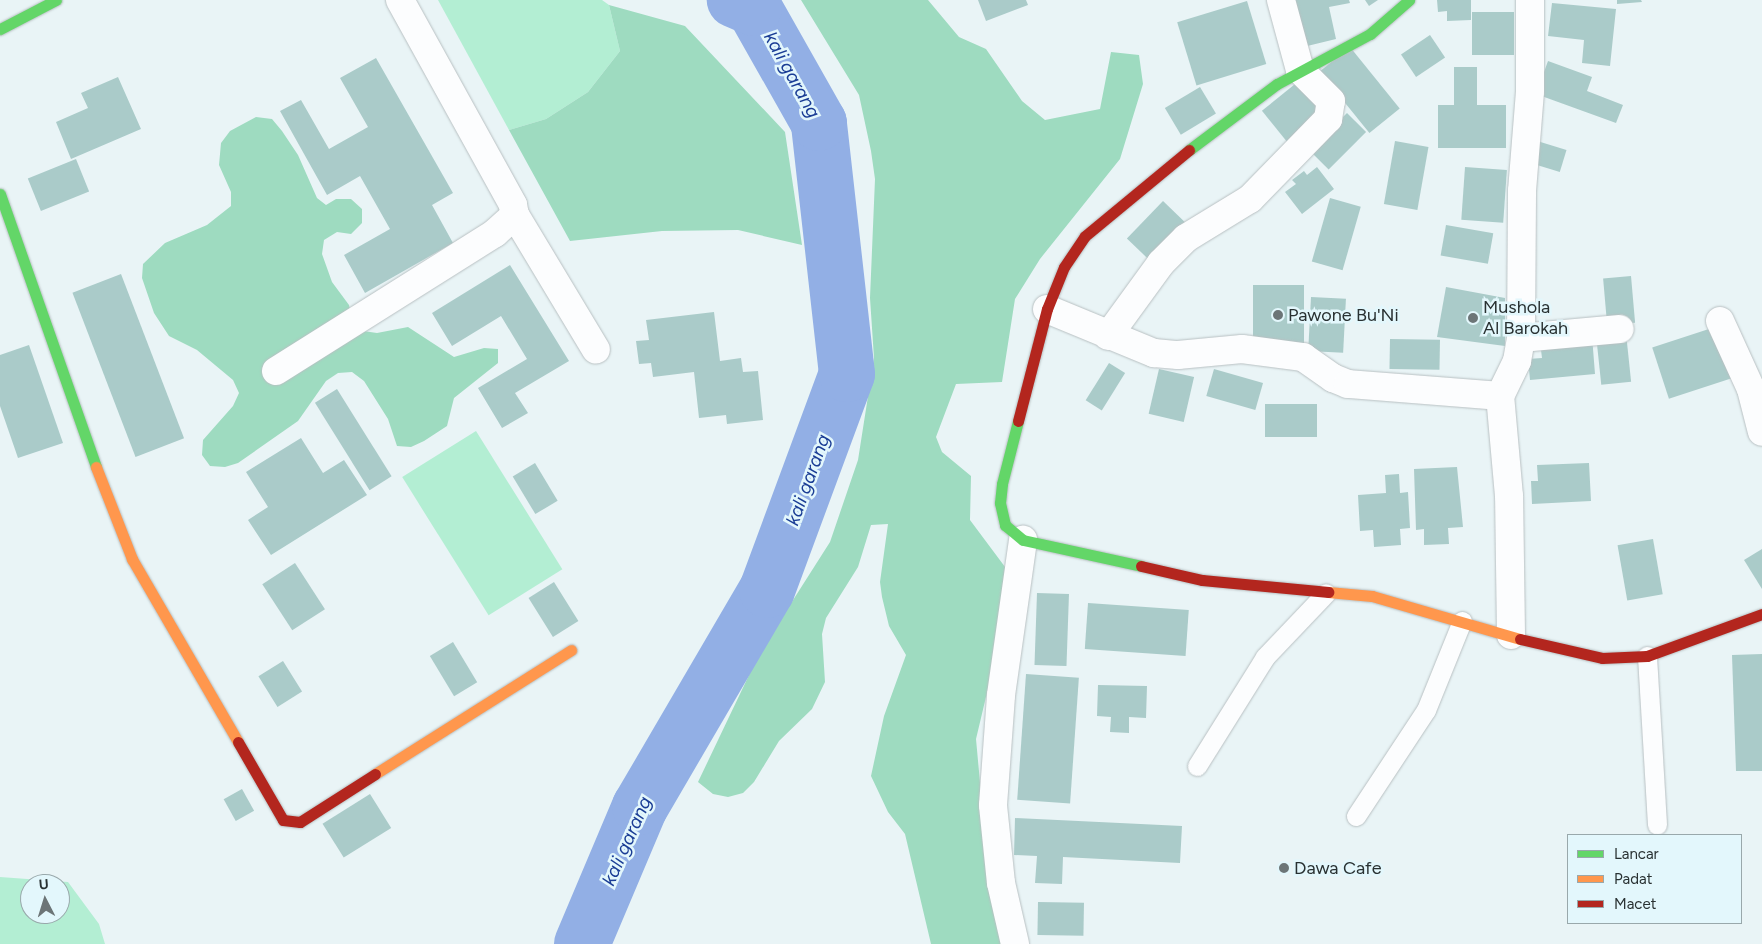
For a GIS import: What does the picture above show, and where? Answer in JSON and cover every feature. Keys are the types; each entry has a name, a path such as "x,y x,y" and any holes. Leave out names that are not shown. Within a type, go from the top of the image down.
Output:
{"street":[{"path":"0,29 56,0"},
{"path":"400,0 508,196 515,214 596,350"},
{"path":"1108,336 1161,263 1186,238 1250,199 1328,119 1331,101 1300,70 1281,0"},
{"path":"1408,0 1370,34 1300,70 1161,171 1085,236 1064,268 1047,309 1002,484 1000,504 1005,524 1022,540 1202,580 1372,596 1552,649 1602,658 1647,656 1762,614"},
{"path":"1511,636 1509,496 1500,396 1517,361 1521,338 1522,191 1530,91 1530,0"},
{"path":"0,194 107,498 132,559 283,820 300,822 572,650"},
{"path":"276,371 495,233 515,214"},
{"path":"1047,309 1108,336 1154,353 1178,355 1242,349 1303,358 1333,378 1348,384 1500,396"},
{"path":"1720,321 1751,389 1762,432"},
{"path":"1521,338 1620,329"},
{"path":"1015,944 1000,883 993,805 1001,695 1022,540"}],"lane":[{"path":"1197,766 1266,657 1326,593"},
{"path":"1356,816 1426,710 1462,621"},
{"path":"1647,656 1657,825"}],"green space":[{"path":"438,0 602,0 609,5 620,51 588,92 546,119 509,130"},
{"path":"801,0 928,0 959,37 986,49 1022,101 1045,120 1100,109 1111,52 1139,55 1143,84 1120,159 1040,259 1015,299 1002,382 956,384 936,437 942,452 971,476 970,520 1014,579 976,739 989,880 1008,944 931,944 905,834 888,812 871,776 884,716 906,655 889,626 882,597 880,582 888,524 871,525 858,567 826,618 822,634 825,682 812,709 779,741 754,782 743,793 728,797 713,794 698,782 760,652 830,542 858,460 874,358 870,298 875,179 871,151 859,95"},
{"path":"609,5 685,26 785,132 802,245 738,230 662,231 570,241 509,130 546,119 588,92 620,51"},
{"path":"256,117 272,119 282,131 298,155 317,198 326,205 336,199 351,199 362,209 362,223 351,234 337,232 324,240 322,254 332,282 349,305 352,320 363,331 377,333 408,327 454,357 484,348 498,349 498,363 454,398 447,426 424,441 411,447 397,446 388,419 364,381 352,372 338,373 326,381 298,421 238,463 225,467 210,466 202,455 203,440 233,406 239,393 233,380 197,350 169,336 154,313 142,278 143,264 165,243 207,225 231,206 231,192 219,165 221,143 230,131"},
{"path":"476,431 562,569 489,615 402,477"},
{"path":"0,877 20,878 20,924 70,924 70,885 99,924 105,944 0,944"}],"building":[{"path":"978,0 1026,0 1028,5 986,21"},
{"path":"1288,0 1349,0 1350,3 1329,7 1336,39 1299,48"},
{"path":"1365,0 1378,0 1369,6"},
{"path":"1437,0 1471,0 1471,20 1447,21 1447,11 1438,12"},
{"path":"1617,0 1641,0 1642,2 1617,4"},
{"path":"1247,1 1266,64 1196,85 1177,22"},
{"path":"1552,3 1616,9 1610,66 1582,63 1584,40 1548,36"},
{"path":"1472,12 1514,12 1514,55 1472,55"},
{"path":"1430,35 1445,57 1416,77 1401,55"},
{"path":"1350,47 1400,108 1369,133 1320,72"},
{"path":"376,58 453,193 432,205 453,243 365,293 344,255 390,229 360,176 327,195 280,111 301,100 329,149 368,127 340,78"},
{"path":"1548,61 1592,77 1587,91 1623,105 1616,123 1536,94"},
{"path":"1454,67 1477,67 1477,105 1506,105 1506,148 1438,148 1438,105 1454,105"},
{"path":"118,77 141,129 71,159 56,122 88,108 81,93"},
{"path":"1300,80 1327,113 1289,144 1262,111"},
{"path":"1200,87 1216,114 1181,135 1165,108"},
{"path":"1347,113 1366,132 1329,170 1310,150"},
{"path":"1534,140 1567,150 1560,172 1527,162"},
{"path":"1395,141 1428,147 1417,210 1384,204"},
{"path":"76,159 89,191 41,211 28,178"},
{"path":"1317,167 1334,189 1302,214 1285,192 1296,184 1292,180 1304,171 1307,175"},
{"path":"1465,167 1507,170 1503,223 1461,220"},
{"path":"1330,198 1361,207 1343,270 1312,261"},
{"path":"1163,201 1189,226 1153,263 1127,238"},
{"path":"1446,225 1493,233 1488,264 1441,256"},
{"path":"510,265 569,361 515,393 528,413 502,428 478,388 527,359 501,316 452,346 432,313"},
{"path":"121,274 184,438 136,457 72,293"},
{"path":"1631,276 1635,323 1607,325 1603,278"},
{"name":"Pawone Bu'Ni","path":"1253,285 1304,285 1304,345 1253,345"},
{"name":"Mushola Al Barokah","path":"1446,287 1505,298 1505,346 1437,337"},
{"path":"1311,297 1346,299 1343,353 1308,351"},
{"path":"714,312 720,361 741,358 743,372 758,371 763,420 727,424 726,415 699,418 694,372 653,377 651,363 639,364 636,341 649,340 646,320"},
{"path":"1715,327 1732,378 1669,399 1652,347"},
{"path":"1626,333 1631,382 1601,385 1596,336"},
{"path":"1592,336 1595,374 1530,380 1528,359 1542,358 1540,342"},
{"path":"1390,339 1440,340 1439,370 1389,369"},
{"path":"29,345 63,443 18,458 0,406 0,355"},
{"path":"1109,363 1125,373 1102,410 1086,400"},
{"path":"1159,369 1194,377 1184,422 1149,414"},
{"path":"1214,369 1263,383 1255,410 1206,396"},
{"path":"337,389 392,476 370,490 315,403"},
{"path":"1265,404 1317,404 1317,437 1265,437"},
{"path":"301,438 323,473 344,460 367,495 271,555 248,520 268,507 246,472"},
{"path":"535,463 558,501 535,514 513,476"},
{"path":"1589,463 1591,501 1532,504 1531,481 1538,481 1537,465"},
{"path":"1457,467 1463,527 1448,528 1449,544 1424,545 1424,529 1416,530 1414,469"},
{"path":"1399,474 1400,493 1408,492 1410,528 1400,529 1401,545 1374,547 1373,530 1360,531 1358,495 1386,493 1385,475"},
{"path":"1653,539 1663,594 1627,600 1618,545"},
{"path":"1762,549 1762,589 1744,560"},
{"path":"295,563 325,609 292,630 262,584"},
{"path":"554,582 578,621 553,637 529,598"},
{"path":"1037,593 1069,594 1066,666 1034,665"},
{"path":"1088,603 1189,610 1186,656 1085,649"},
{"path":"453,642 477,682 454,696 430,656"},
{"path":"1762,654 1762,771 1736,771 1732,655"},
{"path":"283,661 302,692 277,707 258,676"},
{"path":"1026,674 1079,678 1070,803 1017,800"},
{"path":"1098,685 1147,686 1146,718 1129,717 1129,733 1110,732 1111,717 1097,716"},
{"path":"242,789 254,811 236,821 224,799"},
{"path":"370,794 391,828 344,858 323,824"},
{"path":"1015,818 1182,826 1180,863 1063,857 1062,884 1035,883 1037,856 1014,855"},
{"path":"1038,902 1084,903 1083,936 1037,935"}],"waterway":[{"name":"kali garang","path":"582,944 640,807 767,590 847,374 819,123 754,8 735,0"}],"traffic: fast":[{"path":"0,29 56,0"},
{"path":"1189,150 1277,84 1370,34 1409,0"},
{"path":"0,194 96,467"},
{"path":"1018,421 1002,484 1000,503 1005,525 1023,540 1141,566"}],"traffic: slow":[{"path":"96,467 132,559 238,742"},
{"path":"1328,592 1372,596 1520,639"},
{"path":"375,774 571,650"}],"traffic: jam":[{"path":"1018,421 1047,309 1064,267 1085,236 1189,150"},
{"path":"1141,566 1202,580 1328,592"},
{"path":"1520,639 1602,658 1647,656 1762,614"},
{"path":"238,742 283,820 300,822 375,774"}],"place":[{"name":"Pawone Bu'Ni","path":"1278,315"},
{"name":"Mushola Al Barokah","path":"1473,318"},
{"name":"Dawa Cafe","path":"1284,868"}]}
